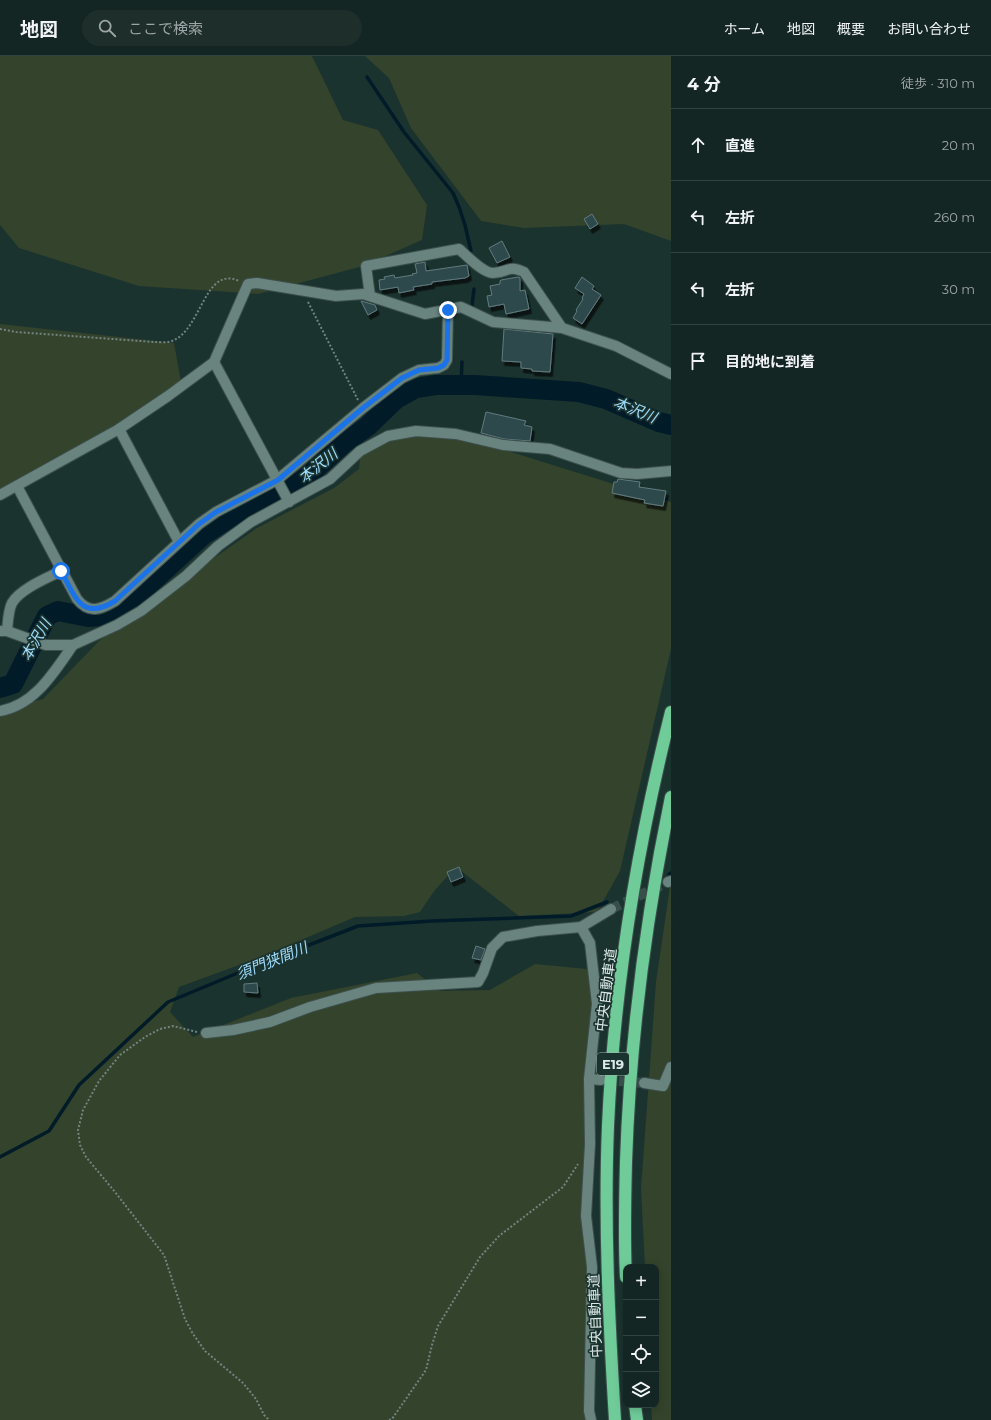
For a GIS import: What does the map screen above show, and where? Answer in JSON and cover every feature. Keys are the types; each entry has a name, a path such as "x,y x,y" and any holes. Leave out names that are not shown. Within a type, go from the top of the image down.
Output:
{"highway":[{"name":"中央自動車道","path":"616,1420 611,1352 608,1254 608,1126 620,990 631,908 643,838 671,712"},
{"name":"E19","path":"626,1264 625,1193 634,1045 647,924 671,797"},
{"path":"635,1408 636,1420"}],"street":[{"path":"370,296 366,266 459,249 484,270 492,273 516,268 524,272 562,328"},
{"path":"0,495 119,429 168,396 214,362 248,284 257,283 336,296 363,294 425,314 461,307 493,322 562,328 616,346 671,374"},
{"path":"17,486 77,599 88,609 105,607 115,601 199,524 216,512 278,480 363,408 410,374 419,370 438,368 444,365 447,360 448,310"},
{"path":"214,362 289,502"},
{"path":"119,429 179,542"},
{"path":"61,571 19,595 12,603 3,631 46,645 73,645 117,625 141,612 186,576 218,546 251,522 330,480 360,451 388,436 416,431 456,434 503,445 550,449 621,473 637,474 671,471"},
{"path":"0,711 27,700 47,682 73,645"},
{"path":"206,1033 234,1030 270,1022 310,1007 376,988 478,982 492,948 503,937 537,930 581,927 611,909"},
{"path":"581,927 590,943 597,1004 589,1079 590,1144 586,1216 592,1267 589,1411 591,1420"},
{"path":"644,1083 663,1086 671,1067"},
{"path":"589,1079 602,1080"}],"path":[{"path":"0,329 24,333 172,342 185,333 194,322 210,288 219,281 233,278 248,284"},
{"path":"302,290 363,408"},
{"path":"206,1033 173,1026 160,1029 145,1037 120,1055 99,1081 83,1110 78,1130 80,1145 86,1157 164,1255 185,1319 193,1334 205,1350 243,1383 256,1399 264,1415 269,1420"},
{"path":"389,1420 392,1419 426,1370 438,1326 480,1257 499,1236 563,1187 579,1163"}],"green space":[{"path":"0,56 312,56 343,120 378,130 427,205 422,240 363,266 258,294 139,286 19,248 0,225"},
{"path":"365,56 671,56 671,241 624,224 524,228 481,221 411,128 389,78"},
{"path":"0,324 174,343 181,382 132,420 0,497"},
{"path":"388,434 454,434 671,502 671,649 620,871 597,912 519,916 456,867 435,890 420,912 404,916 355,917 266,955 179,987 170,1012 193,1037 291,998 417,973 440,991 490,990 535,964 587,969 594,999 587,1212 594,1420 0,1420 0,711 43,699 99,641 124,621 257,528 334,488 359,469 361,449"},
{"path":"671,880 671,1420 652,1420 651,1408 659,1408 659,1264 645,1264 641,1189 656,982"}],"building":[{"path":"592,214 598,224 590,229 584,219"},
{"path":"502,241 510,257 497,263 489,248"},
{"path":"425,262 426,271 467,265 469,276 465,278 432,282 432,284 413,287 414,290 399,293 398,287 380,290 379,280 385,279 384,277 394,275 395,278 413,275 412,274 417,273 415,264"},
{"path":"518,277 520,278 520,291 525,290 529,309 506,314 504,304 489,307 487,296 492,295 490,286 500,284 501,280"},
{"path":"582,277 594,286 592,289 601,295 582,324 573,318 583,299 584,294 575,288"},
{"path":"361,301 375,305 377,310 368,315"},
{"path":"504,329 553,334 550,372 532,371 532,369 521,368 521,362 502,361"},
{"path":"486,412 526,421 524,425 532,427 530,441 504,439 481,433"},
{"path":"618,479 640,482 639,487 666,491 663,506 644,503 645,500 612,493 614,482 617,482"},
{"path":"459,867 463,877 451,882 447,872"},
{"path":"476,946 485,949 481,960 472,958"},
{"path":"257,983 258,993 244,992 244,984"}],"waterway":[{"path":"367,77 404,132 453,193 465,225 471,251"},
{"path":"472,306 474,289"},
{"path":"461,385 462,362"},
{"name":"本沢川","path":"0,688 13,684 47,616 58,611 88,617 105,616 122,609 203,535 234,515 291,488 307,477 343,444 368,426 396,399 416,388 436,385 475,385 579,392 606,399 659,422 671,425"},
{"name":"須門狭間川","path":"0,1157 49,1131 79,1085 168,1002 358,926 432,921 571,916 607,902"}],"tunnel":[{"path":"611,909 668,882"},
{"path":"604,1080 644,1083"}],"route":[{"path":"61,571 77,599 88,609 105,607 115,601 199,524 216,512 278,480 363,408 402,378 419,370 438,368 444,365 447,360 448,310"}]}
